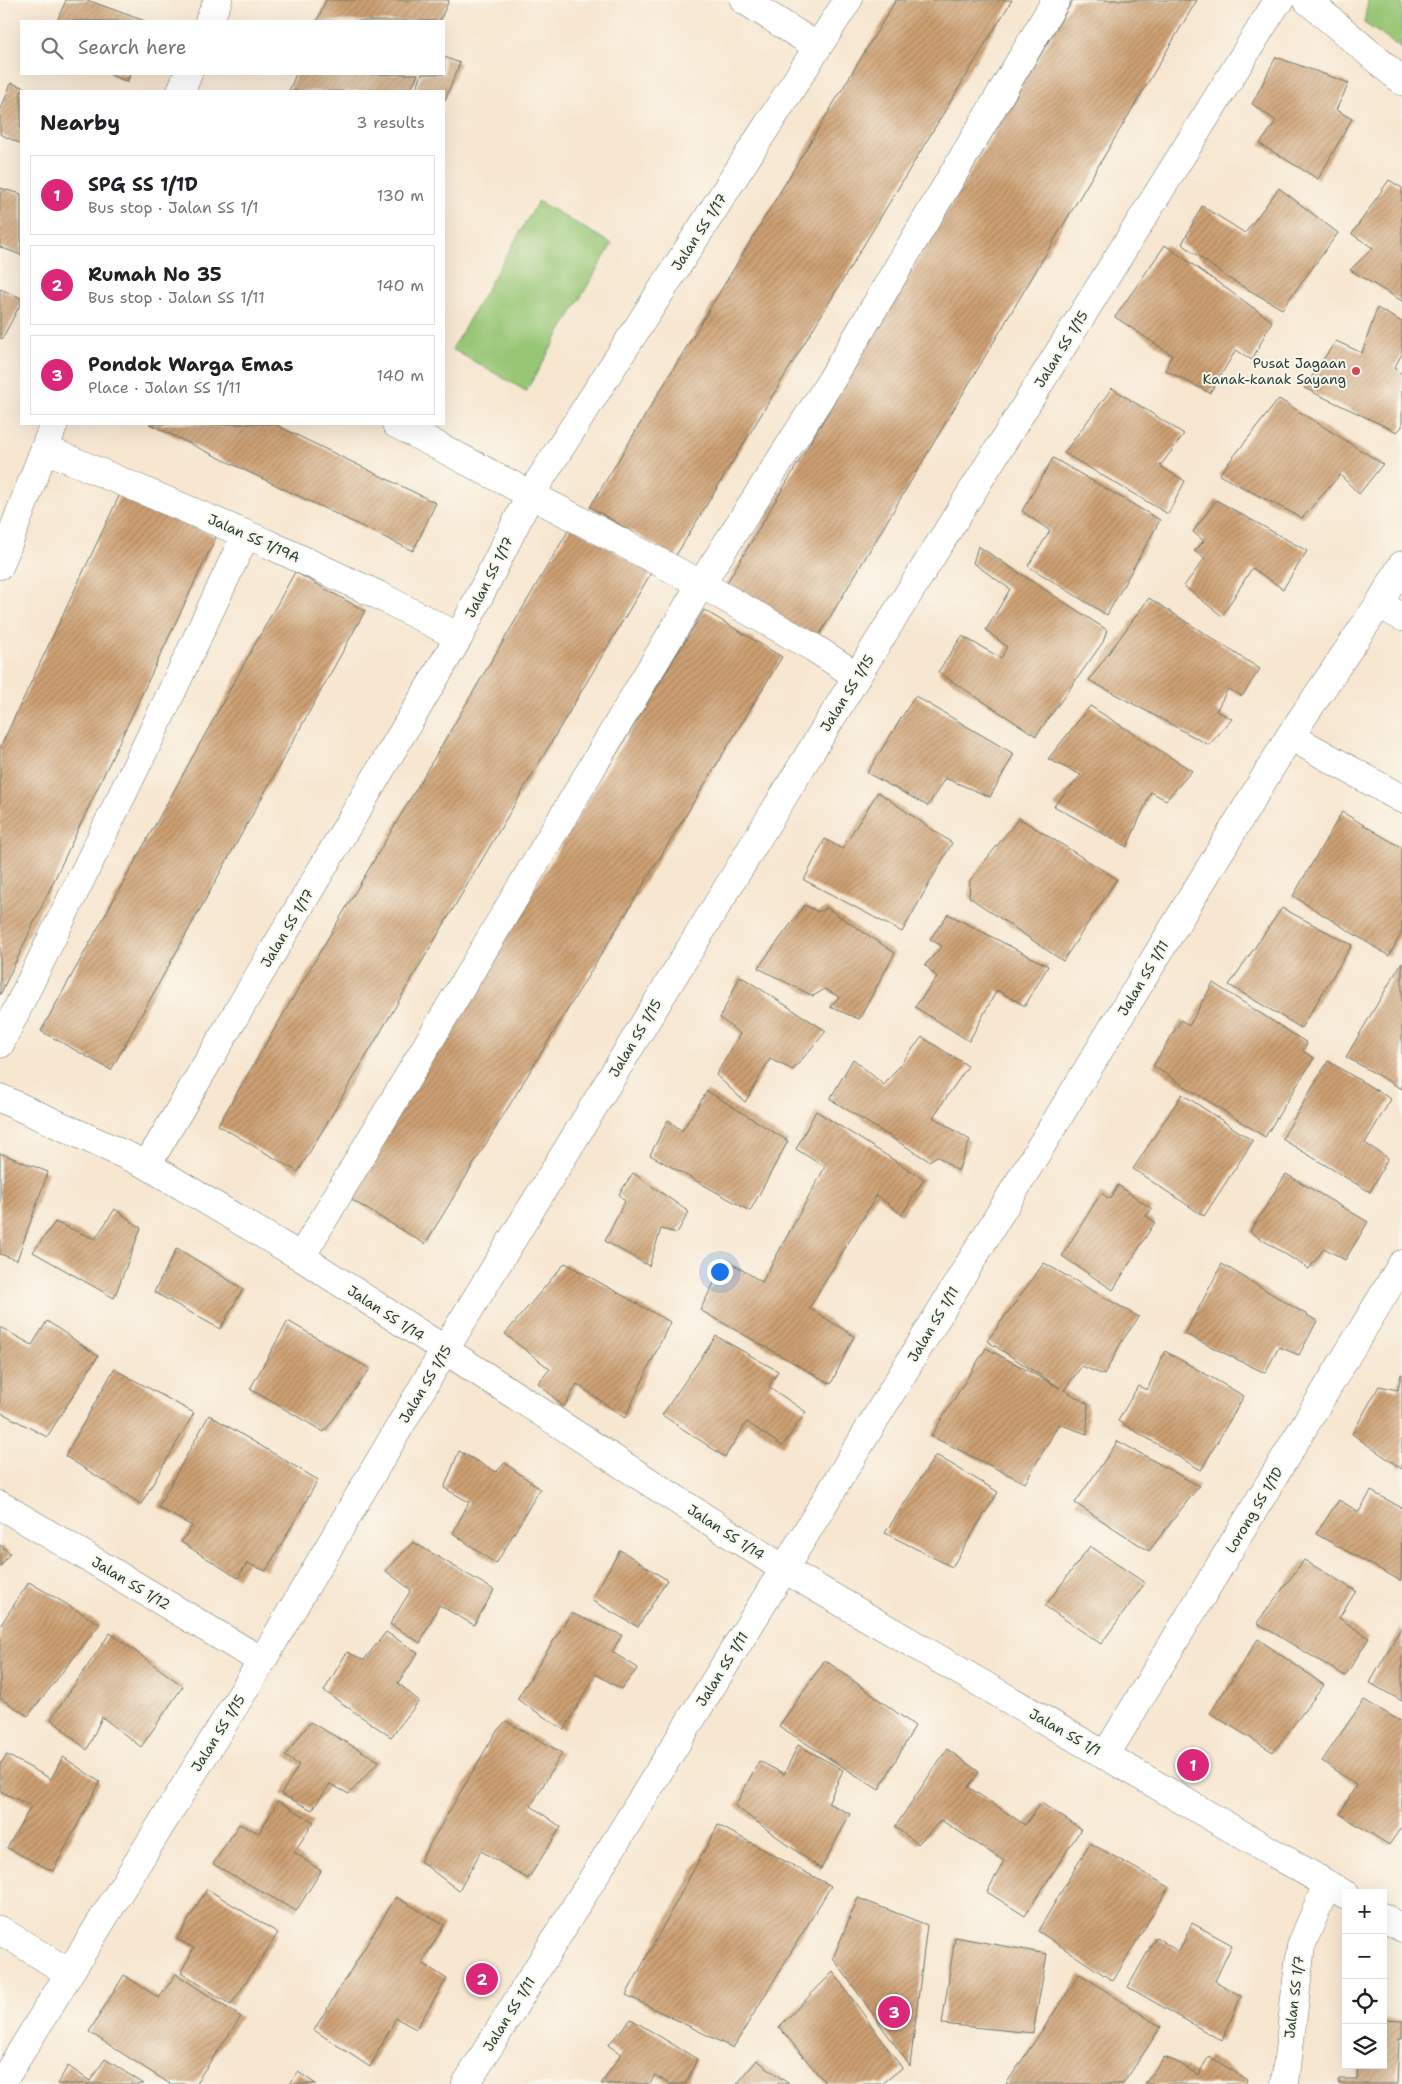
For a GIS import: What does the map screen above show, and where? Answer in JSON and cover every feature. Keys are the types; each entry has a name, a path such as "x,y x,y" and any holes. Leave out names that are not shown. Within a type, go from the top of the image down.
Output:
{"street":[{"path":"209,20 218,0"},
{"path":"744,0 818,47"},
{"name":"Jalan SS 1/17","path":"147,1165 459,637 530,495 848,0"},
{"path":"301,1257 701,584 832,379 1056,0"},
{"name":"Jalan SS 1/15","path":"1,2084 262,1661 444,1351 857,676 1276,4 1281,0"},
{"path":"1307,0 1402,81"},
{"path":"181,90 188,75"},
{"path":"398,425 701,584 814,648 857,676"},
{"path":"0,566 49,436"},
{"name":"Jalan SS 1/19A","path":"49,436 246,534 378,595 459,637"},
{"path":"0,1044 144,751 246,534"},
{"name":"Jalan SS 1/11","path":"466,2084 784,1569 1290,736 1390,611 1402,565"},
{"path":"1290,736 1402,799"},
{"name":"Jalan SS 1/14","path":"0,1098 147,1165 301,1257 784,1569"},
{"name":"Lorong SS 1/1D","path":"1106,1756 1402,1264"},
{"name":"Jalan SS 1/12","path":"0,1505 262,1661"},
{"name":"Jalan SS 1/1","path":"784,1569 1336,1890"},
{"name":"Jalan SS 1/7","path":"1285,2084 1301,1946 1336,1890"},
{"path":"1387,1919 1402,1928"},
{"path":"0,1930 69,1973"}],"green space":[{"path":"1368,0 1402,0 1402,49 1364,23"},
{"path":"538,201 612,244 526,391 452,349"}],"building":[{"path":"66,0 87,0 142,20 57,20"},
{"path":"326,0 449,0 440,20 317,20"},
{"path":"896,0 1012,0 675,557 590,507"},
{"path":"1073,0 1197,0 817,639 725,586"},
{"path":"445,57 460,63 445,100 445,90 416,89 422,75 445,75"},
{"path":"1276,57 1349,83 1336,110 1352,119 1318,179 1260,144 1276,121 1252,104"},
{"path":"111,75 130,75 127,82"},
{"path":"296,75 418,75 410,90 289,90"},
{"path":"11,83 31,90 20,90 20,144 0,134 0,112"},
{"path":"1389,180 1402,188 1402,301 1350,270 1373,248 1352,234"},
{"path":"0,188 20,194 20,255 0,247"},
{"path":"1279,188 1338,233 1282,309 1228,278 1182,244 1202,206 1245,233"},
{"path":"1165,245 1272,321 1252,360 1236,350 1210,393 1165,370 1172,355 1115,317"},
{"path":"0,289 20,298 20,305 2,339 0,338"},
{"name":"Pusat Jagaan Kanak-kanak Sayang","path":"1377,308 1402,322 1402,354 1394,368 1402,374 1402,427 1397,432 1304,388 1336,341 1362,353"},
{"path":"1112,388 1184,434 1160,466 1185,481 1168,514 1064,453"},
{"path":"1279,399 1383,464 1359,494 1340,475 1302,518 1219,475"},
{"path":"151,425 276,425 436,503 413,551"},
{"path":"1053,458 1160,520 1107,615 1028,566 1050,531 1022,511"},
{"path":"121,492 216,537 0,995 0,748"},
{"path":"1216,500 1307,551 1283,589 1252,568 1222,616 1184,586 1205,558 1194,551 1204,541 1193,532"},
{"path":"571,526 651,573 298,1172 218,1125"},
{"path":"978,546 1107,630 1103,642 1036,736 938,672 962,636 1001,658 1007,647 986,630 1010,589 973,563"},
{"path":"295,572 365,611 111,1070 41,1031"},
{"path":"1149,598 1260,669 1242,696 1228,689 1216,711 1232,719 1209,745 1089,680"},
{"path":"704,610 782,657 425,1244 347,1197"},
{"path":"915,696 1014,754 990,797 945,778 928,806 867,773"},
{"path":"1090,706 1192,771 1166,800 1151,792 1127,847 1054,806 1081,775 1048,759"},
{"path":"878,792 952,843 902,932 804,880 825,839 842,849"},
{"path":"1342,812 1402,848 1402,932 1389,956 1293,896"},
{"path":"1019,818 1117,879 1063,961 969,897 970,880"},
{"path":"805,905 818,912 827,908 895,953 859,1019 830,1007 839,997 825,989 813,996 758,968"},
{"path":"1282,908 1352,945 1301,1028 1229,985"},
{"path":"948,914 1048,966 1025,1006 997,990 969,1041 915,1007 937,977 925,965 942,946 930,939"},
{"path":"1402,962 1402,1089 1346,1057"},
{"path":"740,976 826,1031 793,1070 770,1059 745,1102 716,1075 740,1034 720,1018"},
{"path":"1213,983 1307,1043 1303,1051 1314,1058 1265,1137 1153,1066 1181,1020 1189,1026"},
{"path":"922,1037 968,1066 933,1117 970,1140 958,1171 937,1156 929,1161 830,1099 853,1059 884,1085"},
{"path":"1328,1061 1391,1099 1365,1143 1388,1158 1370,1192 1282,1139"},
{"path":"707,1091 788,1141 750,1211 650,1155 668,1120 682,1131"},
{"path":"1182,1094 1253,1141 1204,1216 1133,1169"},
{"path":"816,1111 924,1179 902,1215 877,1195 809,1308 854,1336 831,1384 700,1310 726,1260 762,1282 825,1167 796,1149"},
{"path":"0,1153 48,1172 17,1260 0,1254"},
{"path":"633,1173 689,1212 677,1233 661,1229 649,1266 605,1241 625,1201 619,1194"},
{"path":"1286,1174 1368,1222 1345,1260 1324,1248 1309,1269 1250,1232"},
{"path":"1118,1185 1152,1209 1146,1216 1155,1222 1113,1290 1062,1256 1101,1193 1110,1199"},
{"path":"115,1209 141,1228 114,1298 33,1252 55,1222 95,1239"},
{"path":"177,1248 243,1289 220,1329 154,1292"},
{"path":"565,1263 670,1322 625,1418 577,1384 564,1407 538,1383 550,1369 505,1334"},
{"path":"1044,1263 1139,1317 1122,1341 1104,1375 1082,1366 1064,1390 1088,1404 1087,1434 1059,1424 1025,1483 931,1436 986,1348 1060,1388 987,1341"},
{"path":"1222,1264 1317,1321 1299,1355 1279,1347 1265,1373 1185,1334"},
{"path":"47,1321 98,1356 47,1437 0,1412 0,1327 32,1345"},
{"path":"288,1321 370,1369 324,1432 250,1389"},
{"path":"716,1336 778,1371 769,1387 806,1412 782,1446 747,1422 725,1457 662,1415"},
{"path":"1165,1351 1244,1396 1201,1470 1118,1421 1138,1386 1147,1390"},
{"path":"114,1369 194,1413 141,1504 65,1456"},
{"path":"1401,1374 1402,1469 1352,1434 1379,1386 1398,1390"},
{"path":"209,1415 318,1480 266,1571 247,1563 238,1578 181,1542 192,1526 158,1507"},
{"path":"1118,1441 1199,1486 1149,1551 1075,1503"},
{"path":"459,1451 496,1472 505,1463 540,1489 496,1564 453,1533 469,1502 444,1488"},
{"path":"936,1455 998,1492 952,1567 885,1533"},
{"path":"1371,1491 1402,1508 1401,1581 1316,1534 1339,1500 1359,1512"},
{"path":"413,1542 494,1590 474,1625 439,1605 420,1643 390,1624 411,1590 386,1571"},
{"path":"0,1545 10,1553 0,1567"},
{"path":"1090,1546 1145,1583 1101,1644 1045,1606"},
{"path":"620,1550 667,1580 638,1627 591,1600"},
{"path":"1304,1560 1356,1591 1339,1618 1369,1638 1345,1676 1257,1623"},
{"path":"29,1582 100,1624 28,1716 0,1698 0,1626"},
{"path":"571,1613 622,1635 612,1652 638,1668 621,1689 596,1674 564,1730 517,1699"},
{"path":"1402,1626 1402,1701 1370,1683"},
{"path":"386,1632 418,1653 398,1683 419,1701 391,1737 324,1691 347,1652 364,1660"},
{"path":"110,1633 183,1686 141,1747 102,1717 87,1750 51,1719"},
{"path":"1258,1639 1324,1685 1273,1752 1210,1713"},
{"path":"825,1660 915,1726 879,1790 779,1726"},
{"path":"1364,1700 1402,1722 1402,1826 1389,1845 1340,1814 1356,1785 1322,1761"},
{"path":"506,1721 562,1753 531,1806 561,1827 528,1879 481,1851 459,1891 420,1861 496,1732"},
{"path":"310,1722 379,1761 349,1794 330,1784 312,1810 281,1794 299,1765 285,1756"},
{"path":"798,1745 843,1770 828,1803 850,1814 821,1869 735,1806 759,1761 784,1774"},
{"path":"947,1749 979,1772 968,1787 1025,1825 1041,1803 1081,1829 1025,1916 987,1892 1004,1861 941,1820 918,1844 895,1827"},
{"path":"7,1755 51,1779 63,1757 100,1782 53,1871 7,1848 31,1806 0,1791 0,1765"},
{"path":"278,1801 314,1822 294,1852 321,1871 296,1911 213,1864 239,1824 259,1833"},
{"path":"718,1825 831,1886 733,2048 626,1995"},
{"path":"1090,1843 1169,1887 1113,1981 1038,1931"},
{"path":"207,1889 278,1933 231,2005 181,1972 194,1948 177,1939"},
{"path":"396,1897 444,1925 422,1963 447,1979 416,2029 396,2018 370,2067 314,2030"},
{"path":"858,1898 927,1925 910,2066 833,1958"},
{"path":"1192,1923 1232,1945 1215,1981 1241,1996 1222,2041 1128,1987 1156,1937 1179,1952"},
{"path":"955,1937 1047,1954 1033,2033 942,2024"},
{"path":"833,1972 902,2068 882,2084 826,2084 779,2027"},
{"path":"176,1974 241,2017 195,2084 170,2084 89,2032 124,1975 159,1998"},
{"path":"1080,1974 1161,2027 1123,2084 1006,2084"},
{"path":"631,2019 697,2059 686,2084 669,2084 655,2075 650,2084 601,2084 621,2054 608,2045"},
{"path":"1387,2019 1402,2020 1402,2039 1399,2039 1397,2084 1339,2084 1339,2079 1357,2079 1358,2069 1387,2069"},
{"path":"1209,2056 1247,2080 1245,2084 1145,2084 1164,2057 1179,2063 1198,2075"},
{"path":"105,2059 144,2084 57,2084 68,2066 90,2081"},
{"path":"757,2060 789,2084 737,2084"},
{"path":"298,2072 316,2084 290,2084"}],"place":[{"name":"Pusat Jagaan Kanak-kanak Sayang","path":"1356,371"},
{"name":"SPG SS 1/1D","path":"1193,1765"},
{"name":"Rumah No 35","path":"482,1979"},
{"name":"Pondok Warga Emas","path":"894,2012"}]}
